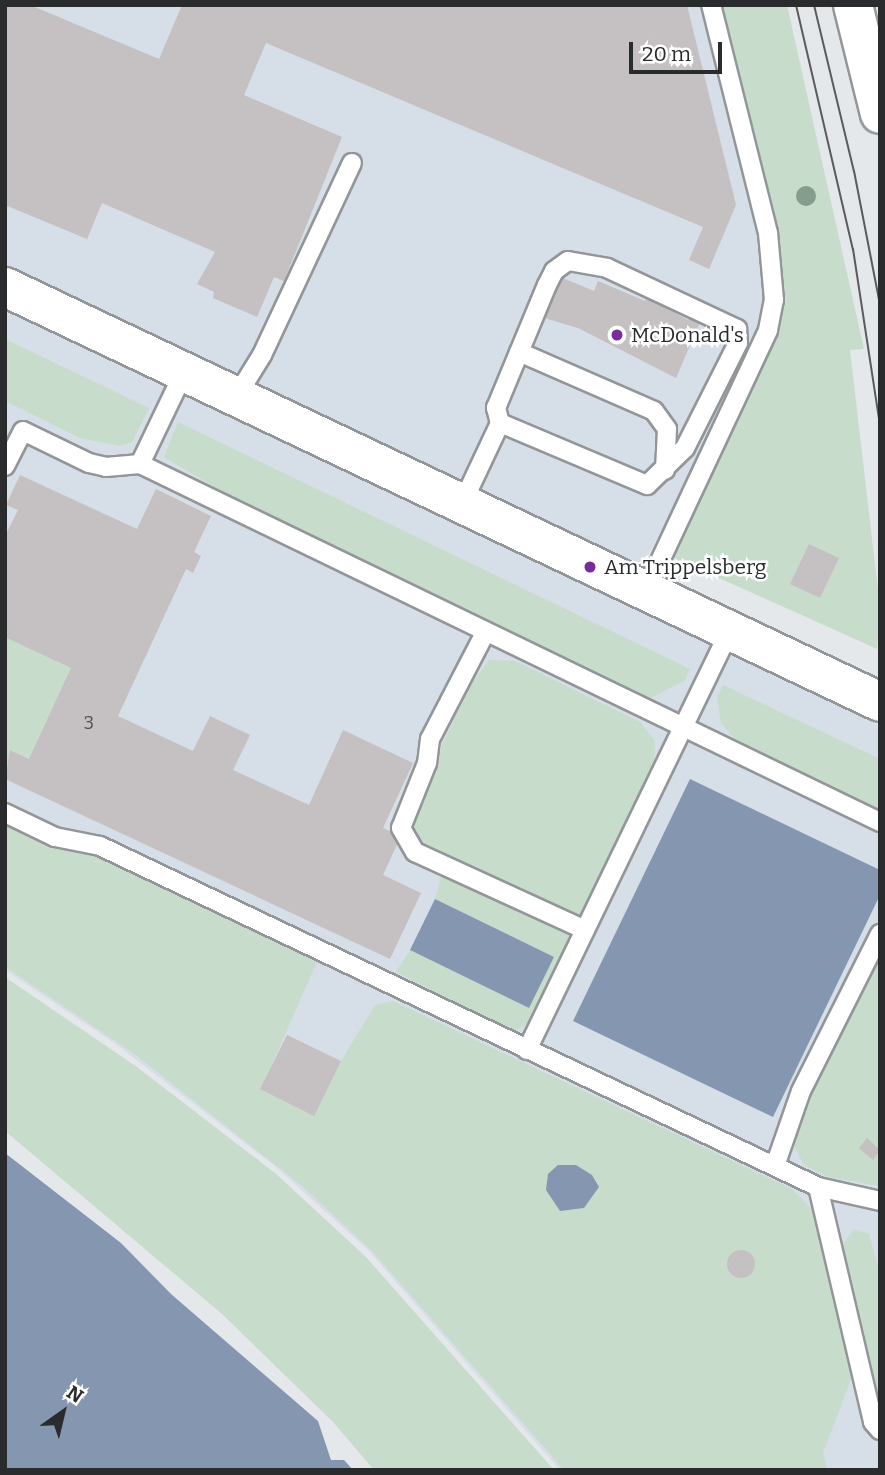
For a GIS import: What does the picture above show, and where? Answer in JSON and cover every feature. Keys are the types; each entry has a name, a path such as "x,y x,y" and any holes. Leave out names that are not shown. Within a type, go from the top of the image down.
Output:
{"street":[{"path":"853,5 880,114"},
{"path":"5,287 461,506 880,702"}],"lane":[{"path":"645,593 768,330 774,300 768,233 710,5"},
{"path":"236,397 262,355 352,163"},
{"path":"461,506 500,423 496,408 554,271 568,261 607,268 737,328 733,355 685,448 647,485 629,482 500,423"},
{"path":"519,352 654,411 667,429 665,470"},
{"path":"139,464 184,372"},
{"path":"5,466 23,430 89,463 106,467 139,464 484,635 880,822"},
{"path":"527,1050 729,633"},
{"path":"484,635 430,739 427,763 401,828 415,852 585,930"},
{"path":"5,813 55,837 100,846 818,1187 880,1201"},
{"path":"775,1166 801,1091 880,934"},
{"path":"818,1187 873,1422 880,1430"}],"shaded area":[{"path":"5,5 701,5 770,280 766,332 642,567 5,270"},
{"path":"5,302 867,716 880,728 880,1470 560,1470 368,1250 276,1167 113,1042 5,970"}],"green space":[{"path":"714,5 787,5 864,349 850,350 880,607 877,649 668,555 781,287"},
{"path":"5,339 149,408 132,442 120,446 80,438 5,401"},
{"path":"178,422 690,669 685,680 651,698 632,695 243,504 164,457"},
{"path":"5,635 74,668 30,759 13,751 5,768"},
{"path":"489,660 515,661 640,722 655,741 654,767 580,922 420,848 408,818 470,686"},
{"path":"723,685 880,759 880,809 844,798 741,747 721,723 717,697"},
{"path":"5,816 104,853 319,957 261,1089 341,1061 375,1005 393,1001 792,1189 816,1213 856,1366 823,1453 827,1470 564,1470 371,1250 302,1186 133,1053 5,967"},
{"path":"444,868 574,930 530,1023 513,1031 396,972 410,950 529,1008 554,957 435,899"},
{"path":"880,948 880,1186 828,1177 804,1165 794,1146 805,1092"},
{"path":"5,977 137,1067 275,1173 366,1257 554,1470 374,1470 333,1422 222,1314 5,1131"},
{"path":"854,1229 869,1234 880,1274 880,1407 843,1244"}],"water":[{"path":"690,779 880,870 880,895 773,1117 573,1021"},
{"path":"435,899 554,957 529,1008 410,950"},
{"path":"5,1153 121,1243 171,1294 318,1421 331,1460 344,1460 353,1470 5,1470"},
{"path":"558,1165 576,1165 592,1175 599,1187 584,1208 560,1211 546,1190 548,1174"}],"building":[{"path":"5,5 30,5 159,59 182,5 687,5 736,205 709,269 689,260 703,227 266,43 244,95 342,137 284,281 274,277 257,317 213,298 214,292 197,284 215,252 102,203 87,239 5,205"},
{"path":"558,276 594,291 598,281 645,301 647,298 688,320 690,315 701,320 676,378 578,328 541,317"},
{"path":"20,475 137,529 156,489 211,516 194,552 201,556 193,573 186,569 118,716 193,751 210,716 250,735 233,770 309,805 343,730 413,763 383,828 401,836 383,875 421,893 390,959 5,779 10,750 29,759 71,668 5,637 5,536 18,510 6,505"},
{"path":"809,544 839,558 820,598 790,584"},
{"path":"287,1035 341,1061 314,1116 260,1089"},
{"path":"867,1138 880,1150 873,1160 859,1148"},
{"path":"741,1250 751,1254 755,1264 751,1274 741,1278 731,1274 727,1264 731,1254"}],"tram line":[{"path":"796,5 853,249 880,426"},
{"path":"814,5 854,171 880,305"}],"place":[{"name":"McDonald's","path":"617,335"},
{"name":"Am Trippelsberg","path":"590,567"}]}
